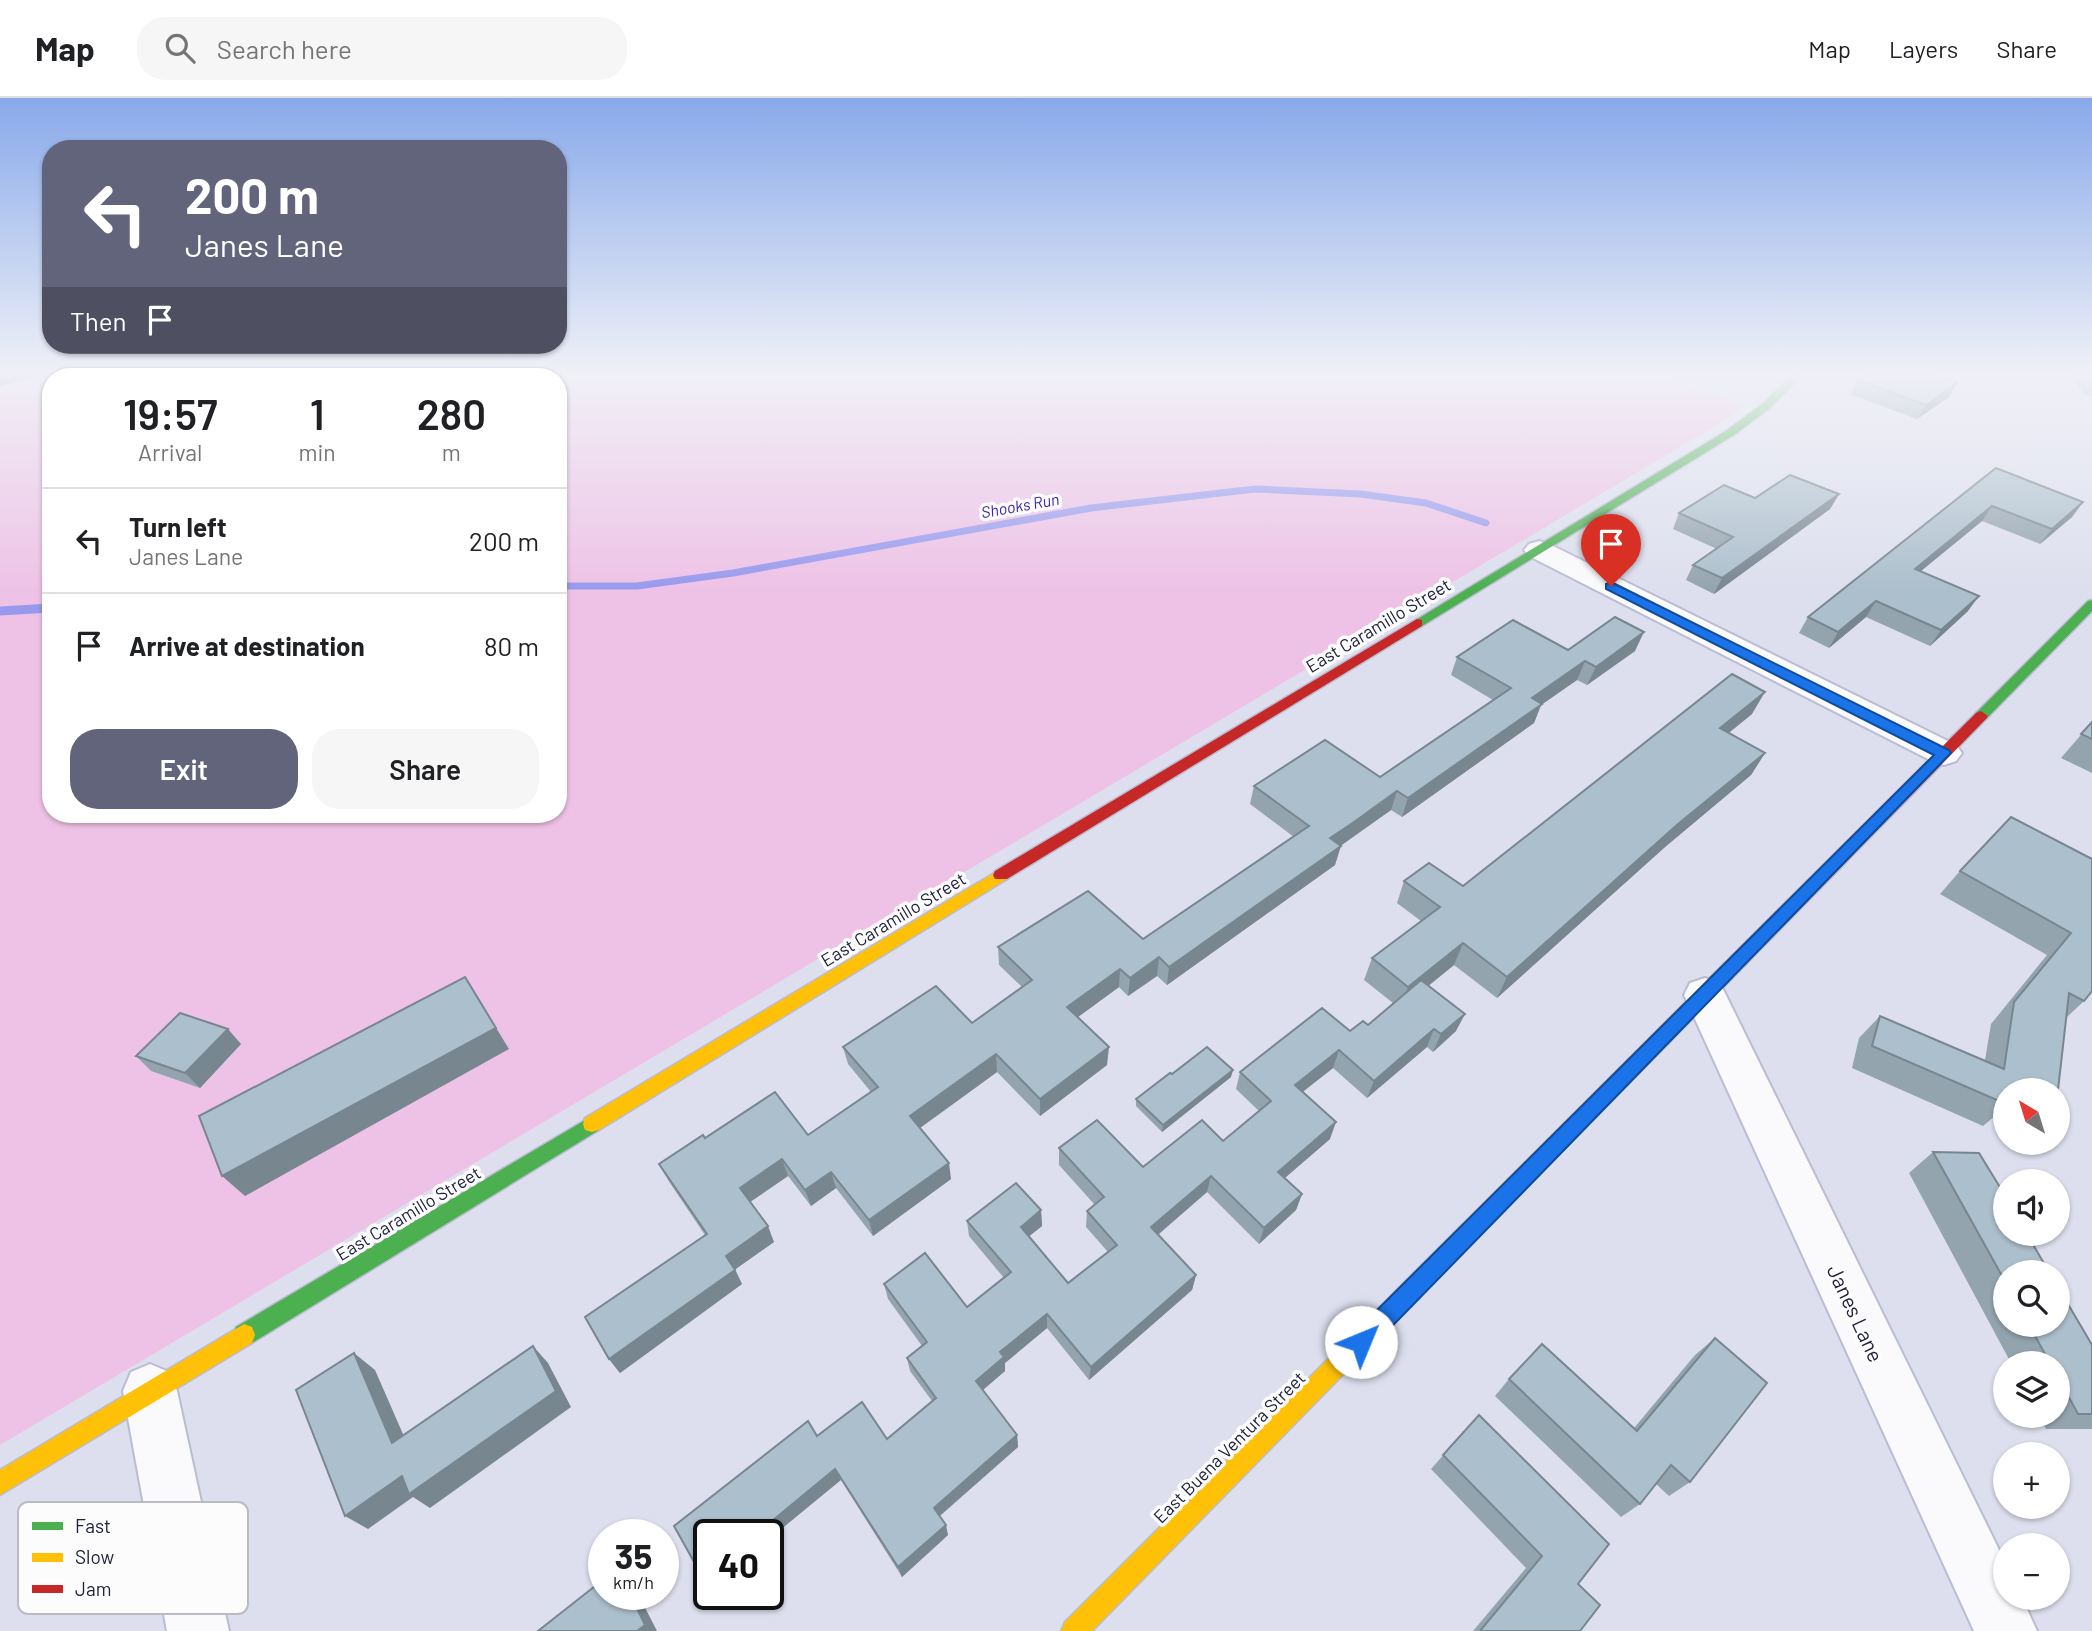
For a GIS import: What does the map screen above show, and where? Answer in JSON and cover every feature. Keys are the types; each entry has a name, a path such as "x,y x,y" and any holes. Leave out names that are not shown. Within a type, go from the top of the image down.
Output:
{"street":[{"name":"East Caramillo Street","path":"0,1483 1708,447"},
{"path":"1539,550 1944,753"},
{"name":"East Buena Ventura Street","path":"1074,1631 2092,604"},
{"name":"Janes Lane","path":"1705,995 2006,1631"},
{"path":"150,1391 172,1502"}],"shaded area":[{"path":"0,447 42,447 42,823 567,823 567,447 1681,447 0,1445"}],"building":[{"path":"1996,468 2083,502 2052,529 1992,506 1915,569 1979,596 1941,630 1876,601 1838,632 1808,617"},
{"path":"1790,475 1839,494 1722,578 1693,565 1733,537 1679,513 1724,485 1755,498"},
{"path":"1615,617 1644,632 1596,667 1585,661 1532,698 1542,704 1408,798 1397,791 1330,838 1341,846 1169,967 1159,957 1130,978 1120,969 1067,1007 1109,1047 1040,1099 996,1054 910,1116 949,1163 869,1220 831,1172 805,1190 782,1159 740,1188 768,1226 726,1256 735,1270 609,1359 585,1317 707,1234 659,1164 703,1135 705,1138 775,1092 808,1135 878,1087 843,1047 936,986 972,1023 1032,980 998,947 1088,891 1143,939 1309,826 1254,786 1325,740 1380,777 1511,688 1457,657 1513,620 1568,650"},
{"path":"1732,674 1765,692 1720,728 1765,753 1678,824 1507,977 1463,943 1408,987 1372,958 1440,907 1404,881 1429,863 1463,886"},
{"path":"2092,722 2092,739 2081,734"},
{"path":"2011,817 2092,859 2092,991 2084,1001 2069,993 2059,1078 1993,1078 1993,1098 1872,1046 1880,1016 2004,1069 2014,1002 2071,933 1960,871"},
{"path":"465,977 496,1028 222,1176 199,1116"},
{"path":"1421,980 1465,1014 1441,1034 1434,1029 1374,1081 1339,1050 1295,1085 1336,1122 1278,1172 1302,1194 1264,1228 1211,1176 1151,1227 1196,1275 1091,1367 1047,1314 1000,1352 1004,1357 976,1381 1017,1435 934,1508 946,1525 898,1567 835,1469 774,1519 693,1519 693,1560 679,1535 679,1522 808,1421 817,1436 862,1402 887,1439 936,1398 907,1358 927,1342 884,1284 925,1253 967,1307 1011,1272 967,1221 1016,1183 1041,1210 1021,1227 1068,1283 1117,1245 1087,1211 1104,1197 1059,1148 1097,1120 1143,1167 1202,1120 1223,1141 1271,1101 1240,1072 1322,1008 1350,1031 1363,1021 1368,1025"},
{"path":"180,1013 228,1029 185,1073 136,1056"},
{"path":"1207,1047 1233,1070 1163,1125 1136,1099"},
{"path":"1933,1152 1979,1153 1993,1176 1993,1246 2034,1246 2042,1260 1993,1260"},
{"path":"2070,1307 2092,1345 2092,1414 2078,1414 2070,1399 2070,1351 2043,1351 2036,1337 2070,1337"},
{"path":"1715,1338 1767,1383 1690,1482 1671,1465 1640,1504 1509,1379 1542,1344 1637,1431"},
{"path":"533,1346 556,1391 409,1494 402,1476 345,1516 296,1390 354,1353 392,1443"},
{"path":"1479,1415 1609,1544 1578,1584 1600,1605 1580,1631 1480,1631 1542,1556 1443,1455"},
{"path":"588,1592 588,1610 638,1610 645,1625 637,1631 538,1631"}],"waterway":[{"name":"Shooks Run","path":"567,586 637,586 733,573 1091,508 1255,489 1361,494 1426,503 1486,523"},
{"name":"Shooks Run","path":"0,611 42,609"}],"traffic: fast":[{"path":"1417,623 1708,447"},
{"path":"1981,716 2092,604"},
{"path":"1460,1241 1740,959"},
{"path":"244,1335 592,1124"}],"traffic: slow":[{"path":"592,1124 1001,875"},
{"path":"1074,1631 1460,1241"},
{"path":"0,1483 244,1335"}],"traffic: jam":[{"path":"1001,875 1417,623"},
{"path":"1740,959 1981,716"}],"route":[{"path":"1361,1342 1944,753 1611,586"}]}
